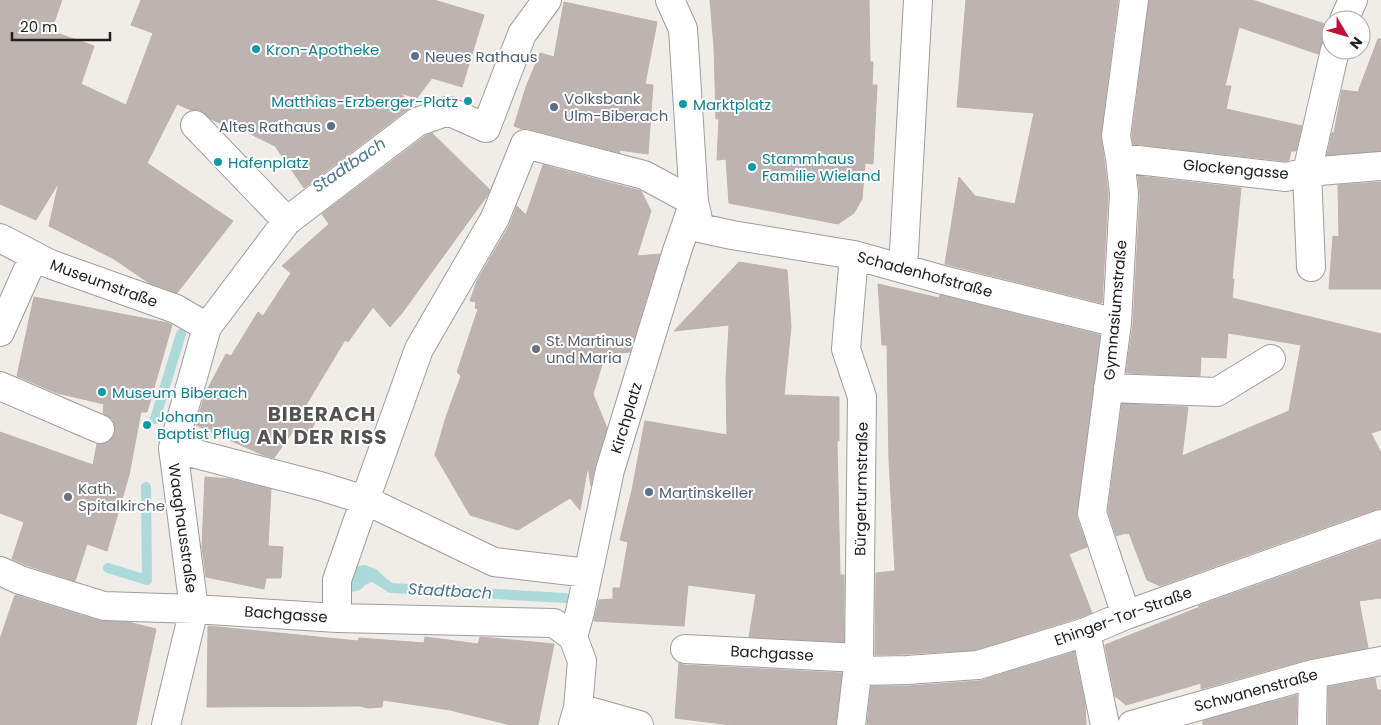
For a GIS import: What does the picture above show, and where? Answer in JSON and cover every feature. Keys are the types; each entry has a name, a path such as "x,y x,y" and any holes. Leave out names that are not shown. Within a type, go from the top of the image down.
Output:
{"street":[{"name":"Waaghausstraße","path":"166,725 194,609 173,448 207,328 287,221 417,122 448,111 486,128 522,34 547,0"},
{"path":"670,0 683,29 694,202"},
{"path":"903,269 918,0"},
{"name":"Gymnasiumstraße","path":"1126,616 1092,513 1116,323 1124,194 1116,136 1134,0"},
{"path":"1311,267 1307,172 1333,60"},
{"path":"195,125 287,221"},
{"path":"337,618 337,580 419,349 495,218 525,144 644,175 694,202"},
{"name":"Glockengasse","path":"1120,158 1286,177 1307,172 1381,166"},
{"name":"Schadenhofstraße","path":"694,202 700,228 854,255 943,280 1116,323"},
{"name":"Kirchplatz","path":"573,637 610,470 677,251 694,202"},
{"name":"Museumstraße","path":"0,238 50,264 176,309 207,328"},
{"name":"Bürgerturmstraße","path":"851,725 859,664 862,397 846,349 854,255"},
{"path":"0,332 34,256"},
{"path":"1108,388 1217,392 1271,359"},
{"path":"0,386 100,429"},
{"name":"Waaghausstraße","path":"173,448 320,486 365,500 494,562 588,573"},
{"name":"Ehinger-Tor-Straße","path":"859,664 907,670 978,666 1086,632 1381,524"},
{"name":"Bachgasse","path":"0,571 20,580 104,606 194,609 337,618 554,623 573,637"},
{"path":"1086,632 1106,725"},
{"path":"573,637 582,661 575,717 639,725"},
{"name":"Bachgasse","path":"685,649 859,664"},
{"name":"Schwanenstraße","path":"1132,725 1313,674 1381,661"},
{"path":"1312,725 1313,674"}],"water":[{"path":"365,565 376,569 391,583 384,589 372,582 360,590 342,594 356,566"}],"building":[{"path":"0,0 62,0 51,31 94,46 81,84 126,105 153,33 131,25 141,0 434,0 484,15 462,87 432,78 417,98 400,93 412,104 408,109 304,188 275,146 236,127 234,130 211,119 200,110 191,110 177,104 147,163 233,221 177,293 149,283 114,259 49,226 59,182 36,220 0,204"},
{"path":"710,0 869,0 870,62 873,62 872,85 877,85 873,164 865,163 862,199 854,213 838,224 729,203 726,159 717,160 719,119 716,119 714,47"},
{"path":"966,0 1118,0 1101,134 1108,194 1102,303 945,264 959,177 975,196 1015,204 1034,113 957,107"},
{"path":"1149,0 1252,0 1321,23 1321,45 1318,54 1239,27 1225,86 1231,86 1226,109 1302,126 1296,151 1291,151 1289,160 1133,144 1132,136"},
{"path":"564,2 657,22 645,84 653,85 648,154 619,150 620,153 514,126 526,87 540,53 554,57"},
{"path":"1378,39 1381,39 1381,151 1327,155 1332,133 1334,133 1342,90 1358,92"},
{"path":"432,133 490,190 390,327 373,307 348,342 345,340 306,405 321,413 306,438 293,431 274,458 263,455 196,425 205,394 226,354 231,356 258,312 263,316 291,273 282,266 329,224 322,214 425,136"},
{"name":"St. Martinus und Maria","path":"543,165 641,191 651,211 637,256 660,254 630,352 605,355 593,394 607,428 591,486 588,466 580,510 570,498 518,530 470,515 435,455 461,376 457,372 478,309 475,308 476,302 470,301 477,281 509,226 517,206 526,215"},
{"path":"1138,176 1241,188 1232,279 1234,279 1232,298 1381,334 1381,430 1371,433 1381,453 1381,509 1376,509 1160,586 1147,580 1129,533 1116,536 1108,511 1122,404 1188,407 1182,456 1289,411 1301,345 1228,333 1226,358 1201,357 1200,376 1126,373 1133,324 1140,195"},
{"path":"1381,182 1381,289 1329,289 1333,236 1339,237 1338,185"},
{"path":"739,262 787,270 791,327 784,395 839,397 839,441 837,441 840,575 844,575 844,642 749,637 756,594 688,585 684,626 594,621 599,600 613,599 613,588 620,588 628,542 620,540 645,421 727,435 726,380 729,325 674,331"},
{"path":"878,284 939,298 940,295 1100,335 1077,511 1077,518 1087,547 1069,554 1092,613 975,650 875,655 876,573 895,571 889,460 887,345 882,345"},
{"path":"34,297 172,325 147,412 141,412 129,475 107,551 87,544 75,581 12,559 24,522 0,513 0,432 93,465 97,444 109,442 114,435 115,427 113,420 103,413 104,404 57,393 17,376"},
{"path":"205,477 230,479 271,489 268,546 283,547 281,578 266,578 264,589 206,577 202,547"},
{"path":"1381,541 1381,598 1359,601 1368,648 1309,659 1201,689 1201,683 1126,705 1115,696 1105,645 1200,607 1198,606"},
{"path":"15,595 100,621 128,622 156,629 136,725 0,725 0,639"},
{"path":"208,626 358,641 359,638 424,643 425,637 478,644 480,637 554,644 538,725 511,725 450,710 383,700 382,707 368,708 360,706 207,707"},
{"path":"1074,652 1085,704 1086,725 867,725 871,686 908,686 979,681"},
{"path":"679,663 684,665 842,673 836,725 731,725 675,718"},
{"path":"1375,678 1377,690 1381,690 1381,725 1328,725 1328,687"},
{"path":"1297,695 1296,725 1203,725 1203,721"}],"waterway":[{"name":"Stadtbach","path":"155,419 181,334"},
{"name":"Stadtbach","path":"108,568 147,580 146,487"},
{"name":"Stadtbach","path":"376,578 391,588 565,598"}],"place":[{"name":"Kron-Apotheke","path":"256,49"},
{"name":"Neues Rathaus","path":"415,56"},
{"name":"Matthias-Erzberger-Platz","path":"468,101"},
{"name":"Marktplatz","path":"683,104"},
{"name":"Volksbank Ulm-Biberach","path":"554,107"},
{"name":"Altes Rathaus","path":"331,126"},
{"name":"Hafenplatz","path":"218,162"},
{"name":"Stammhaus Familie Wieland","path":"752,167"},
{"name":"St. Martinus und Maria","path":"536,349"},
{"name":"Museum Biberach","path":"102,392"},
{"name":"Johann Baptist Pflug","path":"147,425"},
{"name":"Martinskeller","path":"649,492"},
{"name":"Kath. Spitalkirche","path":"68,497"}],"district":[{"name":"BIBERACH AN DER RISS","path":"322,426"}]}
